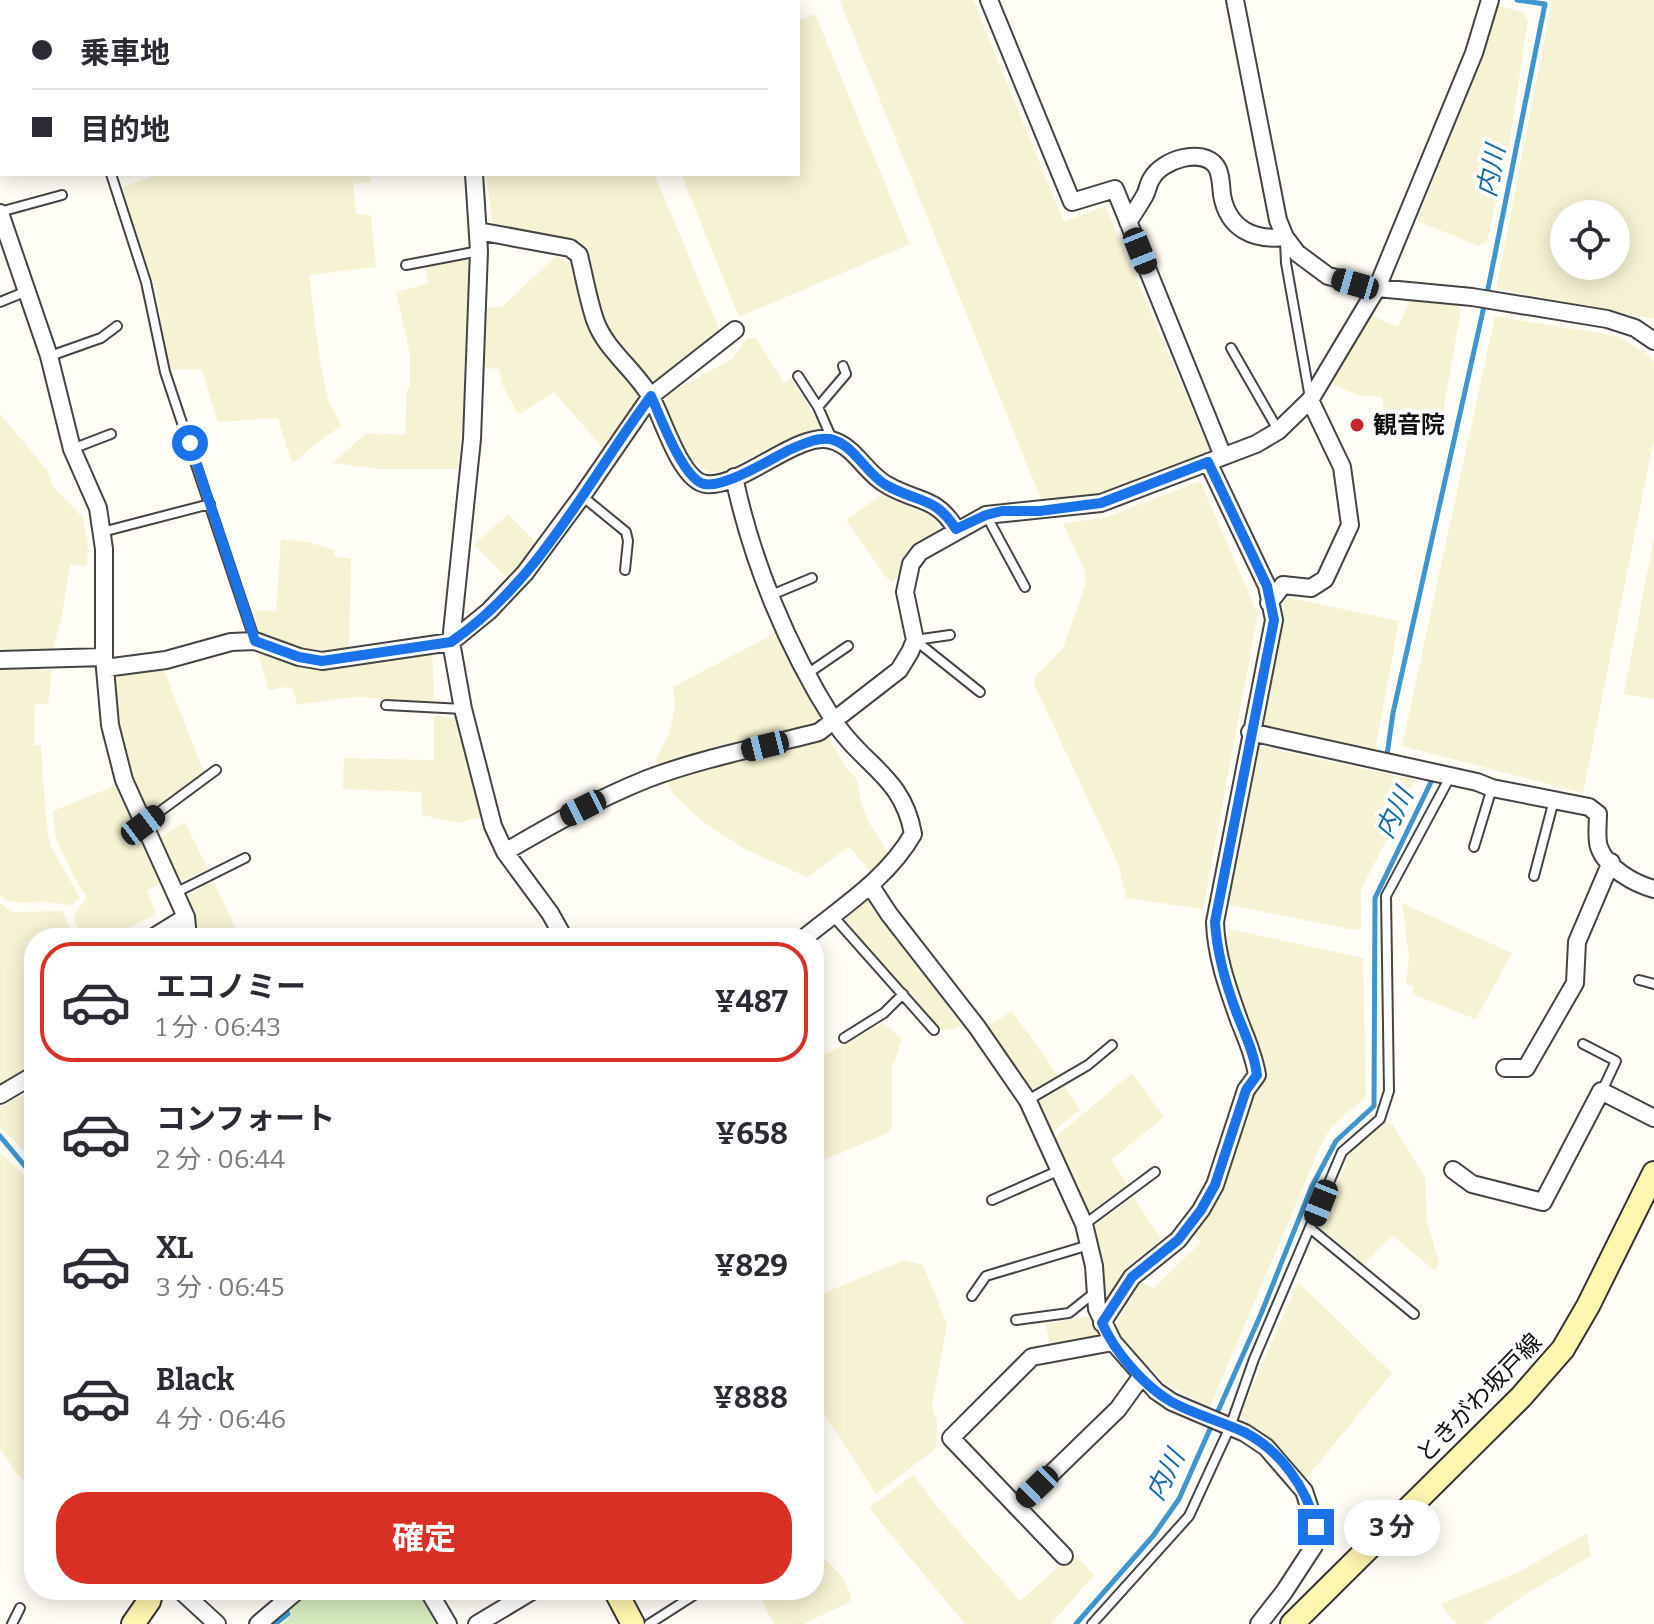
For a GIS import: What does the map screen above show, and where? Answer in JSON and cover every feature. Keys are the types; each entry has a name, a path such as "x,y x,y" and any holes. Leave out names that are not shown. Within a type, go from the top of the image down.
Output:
{"main road":[{"name":"ときがわ坂戸線","path":"1292,1624 1521,1397 1563,1349 1654,1175"},
{"path":"133,1624 149,1600"},
{"path":"620,1600 633,1624"}],"street":[{"path":"989,0 1072,202 1115,189 1267,586 1274,620 1215,922 1218,952 1231,998 1255,1059 1257,1075 1246,1090 1215,1185 1201,1210 1178,1240 1132,1277 1102,1323"},
{"path":"1235,0 1278,220 1285,237 1306,262 1328,276 1377,288 1480,298 1607,319 1635,328 1654,341"},
{"path":"505,852 601,798 647,779 819,732 834,722 899,670 915,640 905,592 911,564 920,552 956,529 986,515 1101,503 1256,444 1278,431 1310,400 1377,288 1474,53 1490,0"},
{"path":"1128,222 1152,177 1163,167 1198,156 1208,158 1218,168 1224,204 1232,222 1257,236 1268,239 1285,237"},
{"path":"474,176 479,251 472,439 451,642 482,789 505,852 558,928"},
{"path":"0,213 49,356 72,449 98,508 104,549 104,662 110,725 124,780 186,917 187,928"},
{"path":"478,231 570,248 579,255 595,320 603,337 651,396 685,469 696,480 704,484 716,483 794,448 832,440 853,454 879,481 940,507 956,529"},
{"path":"0,660 166,660 231,642 255,641 299,657 322,661 451,642 489,611 525,573 651,396 735,330"},
{"path":"1269,603 1283,585 1311,588 1325,579 1350,525 1342,467 1310,400"},
{"path":"734,477 741,511 769,596 807,674 834,722 901,797 913,834 906,847 870,885 816,928"},
{"path":"1250,732 1492,788 1589,807 1598,814 1600,848 1611,862 1638,885 1654,889"},
{"path":"1505,1068 1526,1068 1575,983 1577,942 1611,862"},
{"path":"870,885 977,1027 1028,1101 1084,1224 1102,1323 1113,1342 1141,1377 1172,1402 1245,1433 1266,1447 1304,1491 1316,1527 1314,1546 1259,1624"},
{"path":"168,928 186,917"},
{"path":"0,1095 24,1081"},
{"path":"1453,1170 1472,1184 1543,1202 1601,1091 1654,1118"},
{"path":"1064,1556 951,1438 1032,1357 1113,1342"},
{"path":"1017,1507 1118,1409 1141,1377"},
{"path":"191,1600 217,1624"},
{"path":"258,1624 283,1600"},
{"path":"434,1600 448,1624"},
{"path":"477,1624 517,1600"}],"lane":[{"path":"112,176 146,282 165,372 255,641"},
{"path":"0,213 62,195"},
{"path":"1285,237 1286,263 1310,400"},
{"path":"406,265 479,251"},
{"path":"0,302 28,290"},
{"path":"49,356 101,338 117,326"},
{"path":"1231,348 1278,431"},
{"path":"818,407 846,374 843,366"},
{"path":"798,376 818,407 832,440"},
{"path":"72,449 111,434"},
{"path":"582,496 626,532 625,570"},
{"path":"102,532 210,504"},
{"path":"986,515 1025,587"},
{"path":"769,596 812,578"},
{"path":"915,640 950,635"},
{"path":"915,640 980,692"},
{"path":"807,674 848,646"},
{"path":"386,705 463,709"},
{"path":"143,825 216,770"},
{"path":"1092,1624 1189,1516 1230,1427 1254,1359 1342,1152 1380,1119 1389,1091 1386,896 1450,777"},
{"path":"1474,847 1492,788"},
{"path":"1534,876 1554,800"},
{"path":"175,893 245,858"},
{"path":"832,915 934,1030"},
{"path":"1639,980 1654,984"},
{"path":"844,1038 884,1013 903,994"},
{"path":"1583,1044 1616,1061 1601,1091"},
{"path":"1028,1101 1088,1065 1112,1045"},
{"path":"992,1200 1060,1170"},
{"path":"1084,1224 1155,1172"},
{"path":"1311,1229 1414,1314"},
{"path":"972,1296 986,1276 1090,1244"},
{"path":"1016,1320 1069,1313 1095,1292"},
{"path":"649,1624 686,1600"},
{"path":"12,1624 20,1608"}],"shaded area":[{"path":"973,0 1064,222 1105,206 1210,451 1103,497 1043,504 840,1"},
{"path":"1552,0 1654,0 1654,319 1496,289"},
{"path":"1496,5 1522,12 1528,20 1509,147 1487,241 1479,246 1417,221 1469,89"},
{"path":"815,14 910,244 739,317 682,176 800,176 800,20"},
{"path":"153,176 370,176 371,182 353,184 356,214 371,215 376,267 309,275 328,400 342,426 292,464 278,418 218,422 202,370 169,369 156,289 132,227 123,187"},
{"path":"486,176 655,176 721,333 661,379 647,384 614,342 603,321 588,248 580,241 493,224"},
{"path":"556,256 575,267 588,318 599,345 637,391 638,403 603,448 554,392 518,415 502,384 499,369 485,368 487,308 503,306"},
{"path":"461,258 471,262 465,399 458,469 378,469 333,463 366,433 405,435 410,353 396,292 429,283 425,265"},
{"path":"1411,298 1454,304 1461,309 1440,430 1414,424 1386,423 1382,397 1358,395 1332,384 1369,315 1398,327"},
{"path":"1495,316 1618,336 1654,362 1654,438 1583,793 1402,746"},
{"path":"747,338 756,338 784,383 791,378 822,429 798,435 721,472 710,473 691,460 664,407 666,395 732,359"},
{"path":"0,414 47,470 53,486 83,518 88,544 87,566 70,565 61,620 52,651 0,650"},
{"path":"1200,481 1258,614 1203,909 1126,898 1119,866 1034,684 1036,676 1063,648 1085,586 1085,572 1063,523 1104,518"},
{"path":"881,495 937,518 937,533 911,551 893,583 846,520"},
{"path":"508,514 537,544 509,580 474,545"},
{"path":"1654,537 1654,699 1624,694"},
{"path":"281,539 308,542 335,550 334,556 351,559 349,648 321,653 291,648 258,631 249,609 276,612"},
{"path":"1286,597 1399,621 1375,752 1265,730 1258,720"},
{"path":"777,632 823,718 813,727 658,768 656,759 669,734 675,708 673,687"},
{"path":"432,648 434,702 351,697 297,705 293,689 282,687 269,691 257,651 297,663"},
{"path":"0,667 52,670 48,704 35,704 34,745 41,745 50,845 80,898 72,905 19,903 5,900 0,895"},
{"path":"163,668 204,772 156,807 148,808 133,781 123,749 116,717 113,673"},
{"path":"434,716 457,718 481,817 458,823 422,815 421,792 343,789 344,758 434,760"},
{"path":"828,737 857,780 861,803 888,852 871,872 849,847 807,877 745,849 702,821 674,795 666,780 713,765"},
{"path":"1259,746 1415,780 1361,889 1361,928 1354,930 1229,905 1247,785"},
{"path":"117,785 161,883 147,891 156,914 129,928 77,928 74,915 87,897 56,839 53,811"},
{"path":"185,822 208,869 184,880 178,879 159,838"},
{"path":"213,880 234,928 196,928 186,897"},
{"path":"865,895 872,896 964,1021 958,1028 941,1031 839,915"},
{"path":"0,903 12,912 63,911 69,928 24,928 24,1071 0,1087"},
{"path":"1402,903 1512,953 1476,1019 1412,994 1414,987 1406,984 1409,958"},
{"path":"1229,929 1363,958 1366,1097 1331,1127 1321,1145 1210,1407 1167,1384 1139,1359 1114,1329 1140,1282 1154,1288 1201,1242 1192,1233 1248,1102 1265,1079 1261,1055 1226,944"},
{"path":"1012,1011 1058,1076 1032,1093 985,1028"},
{"path":"883,1023 902,1039 892,1068 892,1127 888,1133 824,1160 824,1055"},
{"path":"1132,1073 1164,1117 1111,1160 1128,1185 1089,1212 1054,1138"},
{"path":"1064,1085 1080,1110 1051,1133 1039,1102"},
{"path":"24,1094 24,1151 0,1127 0,1107"},
{"path":"1387,1121 1393,1125 1425,1177 1427,1222 1439,1263 1435,1271 1392,1235 1364,1264 1320,1227 1351,1152"},
{"path":"0,1152 24,1175 24,1481 0,1449"},
{"path":"1133,1197 1161,1239 1128,1266 1107,1296 1101,1296 1103,1263 1094,1227"},
{"path":"905,1260 923,1265 947,1324 932,1406 937,1422 935,1449 876,1494 824,1413 824,1293"},
{"path":"1298,1282 1392,1373 1304,1481 1289,1457 1240,1416"},
{"path":"1091,1316 1100,1332 1099,1339 1050,1347 1046,1324"},
{"path":"913,1475 1020,1601 1065,1561 1077,1557 1094,1575 1051,1624 965,1624 869,1508"},
{"path":"1587,1533 1591,1556 1524,1595 1484,1624 1456,1624 1441,1604 1521,1571"},
{"path":"824,1558 843,1578 851,1595 850,1602 803,1624 774,1624 761,1600 824,1600"}],"green space":[{"path":"300,1600 425,1600 438,1624 282,1624 292,1615 289,1610"}],"waterway":[{"name":"内川","path":"1390,755 1387,755 1393,713 1489,284 1545,4 1517,0"},
{"name":"内川","path":"1076,1624 1153,1536 1179,1499 1261,1314 1312,1186 1336,1141 1374,1106 1375,898 1431,778"},
{"path":"0,1136 24,1165"},
{"path":"275,1624 288,1614 280,1600"}],"place":[{"name":"観音院","path":"1357,425"}],"route":[{"path":"190,443 255,641 299,657 322,661 451,642 465,632 525,573 651,396 685,469 704,484 734,477 794,448 825,439 832,440 853,454 879,481 940,507 956,529 1002,511 1040,511 1101,503 1208,462 1267,586 1274,620 1215,922 1218,952 1231,998 1255,1059 1257,1075 1246,1090 1215,1185 1201,1210 1178,1240 1132,1277 1102,1323 1127,1360 1156,1391 1172,1402 1245,1433 1266,1447 1304,1491 1316,1527"}]}
